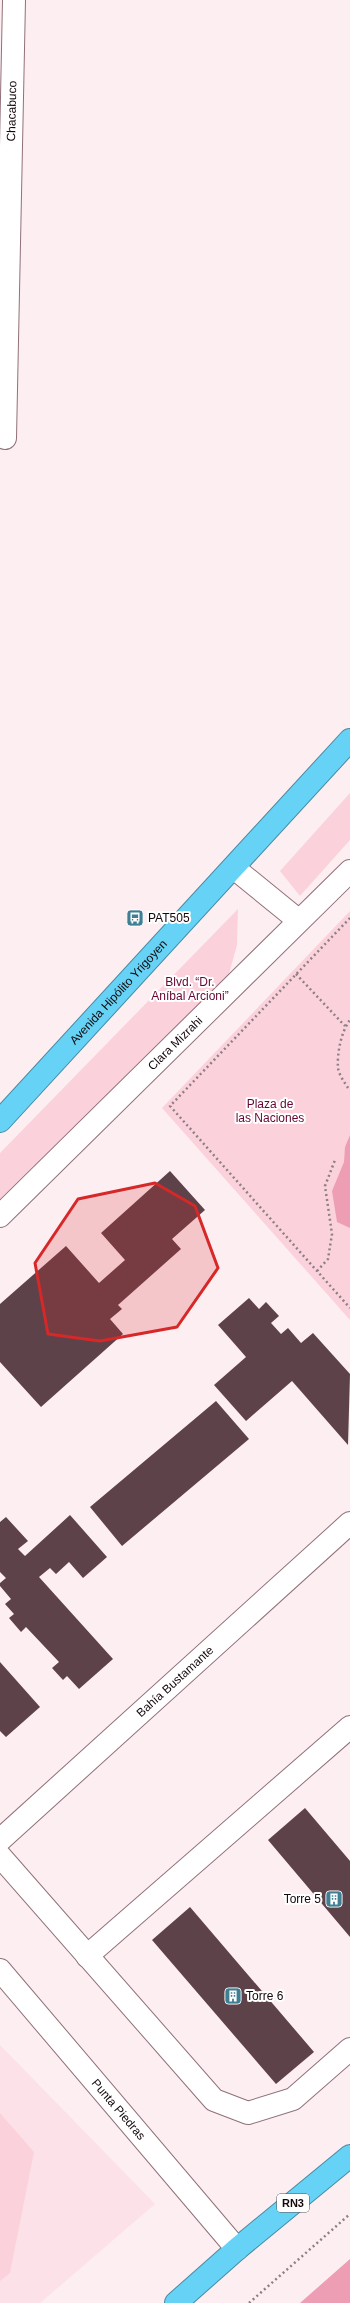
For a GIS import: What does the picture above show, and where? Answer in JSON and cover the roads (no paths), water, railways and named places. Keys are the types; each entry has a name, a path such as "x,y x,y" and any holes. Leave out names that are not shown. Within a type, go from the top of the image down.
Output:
{"highway":[{"name":"Avenida Hipólito Yrigoyen","path":"0,1121 350,740"},
{"name":"RN3","path":"176,2303 237,2249 350,2156"}],"street":[{"name":"Chacabuco","path":"5,438 14,0"},
{"path":"234,868 298,920"},
{"name":"Clara Mizrahi","path":"0,1216 244,977 298,920 350,871"},
{"name":"Bahía Bustamante","path":"0,1840 350,1523"},
{"path":"87,1956 350,1727"},
{"path":"0,1856 214,2100 248,2113 293,2099 350,2049"},
{"name":"Punta Piedras","path":"0,1970 237,2249"}],"place":[{"name":"PAT505","path":"135,918"},
{"name":"Torre 5","path":"334,1899"},
{"name":"Torre 6","path":"233,1996"}],"park label":[{"name":"Blvd. “Dr. Aníbal Arcioni”","path":"190,989"},
{"name":"Plaza de las Naciones","path":"270,1111"}]}
